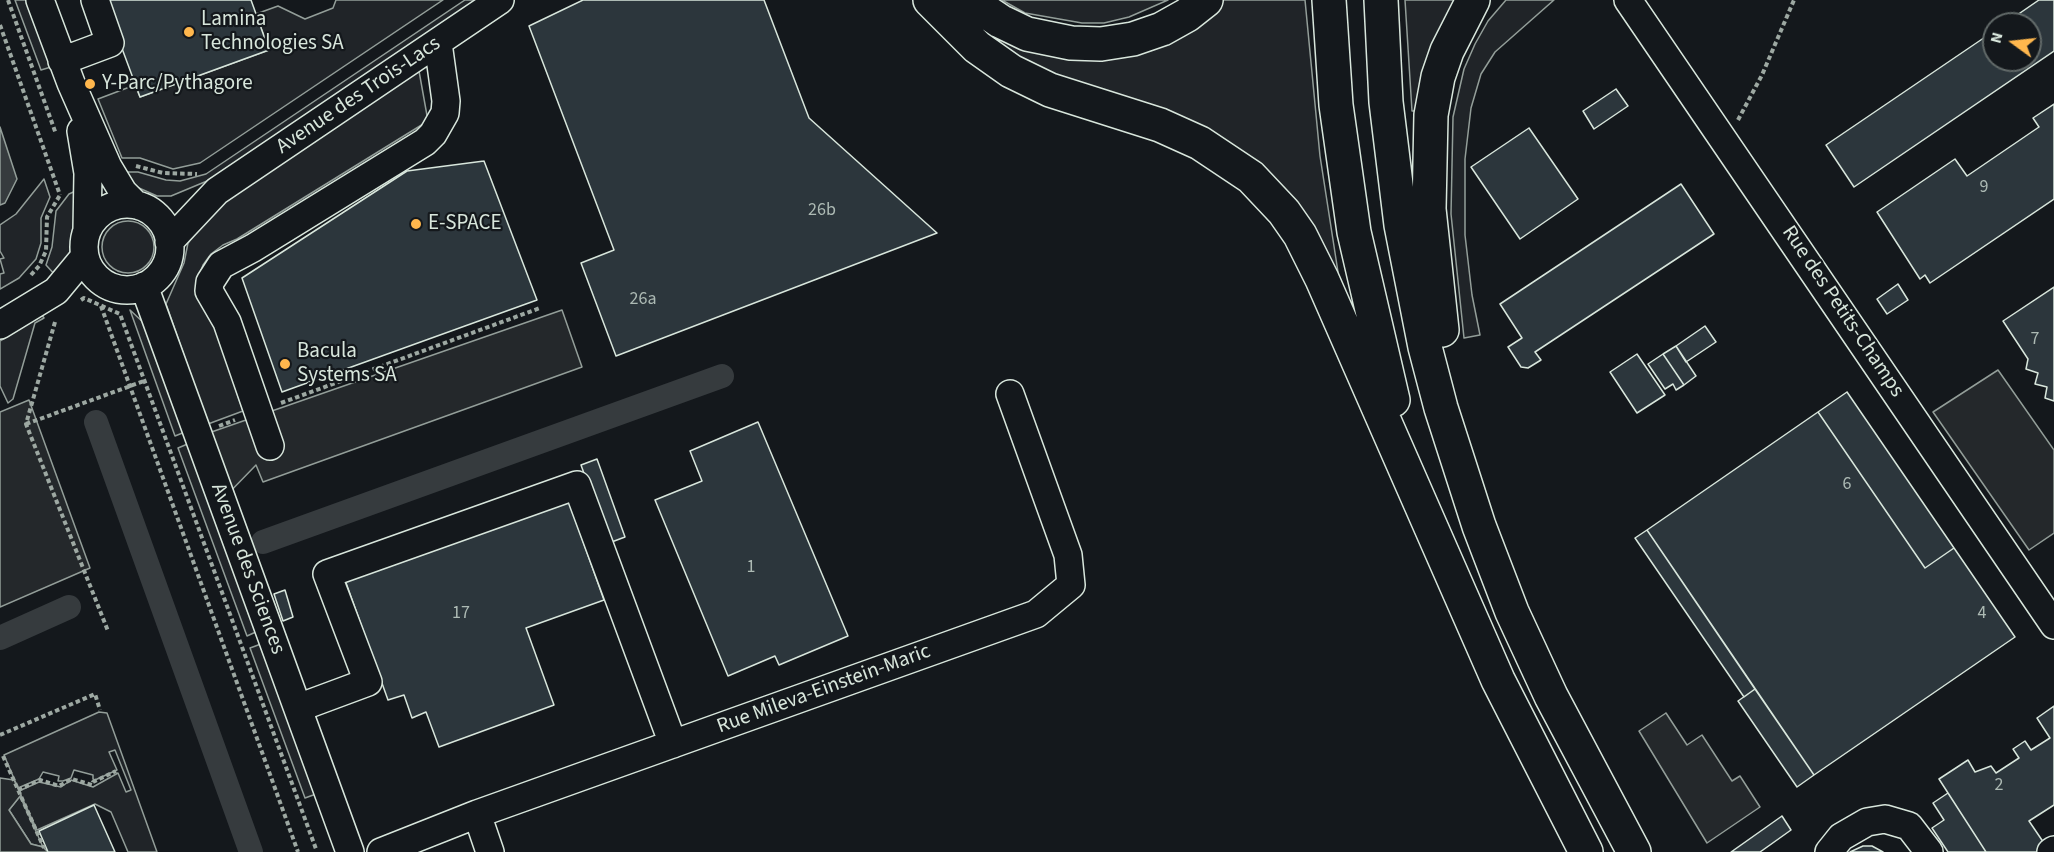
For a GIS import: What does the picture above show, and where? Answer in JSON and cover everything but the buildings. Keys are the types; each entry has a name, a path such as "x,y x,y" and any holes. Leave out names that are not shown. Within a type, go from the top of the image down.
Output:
{"highway":[{"path":"930,0 977,47 1011,70 1050,90 1160,125 1200,142 1234,163 1267,192 1284,212 1310,253 1467,611 1541,768 1586,852"},
{"path":"969,0 1000,21 1028,34 1071,44 1101,44 1133,39 1162,29 1187,15 1206,0"},
{"path":"1329,0 1341,146 1367,297 1382,360 1414,470 1467,611"},
{"path":"1380,0 1392,164 1412,286 1441,408 1486,543 1512,612 1551,696 1634,852"},
{"path":"1473,0 1453,37 1435,89 1429,140 1429,197 1431,248 1441,327 1486,543"}],"street":[{"path":"0,325 66,296 106,296 123,289 144,286 155,279 164,268 169,255 166,231 145,209 123,192 108,167 66,72 40,0"},
{"path":"66,72 110,43 94,0"},
{"name":"Avenue des Trois-Lacs","path":"145,209 211,180 438,43 500,0"},
{"name":"Rue des Petits-Champs","path":"1628,0 2052,619"},
{"path":"270,446 227,322 209,291 214,273 221,265 253,248 433,134 442,119 446,101 438,43"},
{"path":"66,72 88,173 86,243 94,275 106,296"},
{"name":"Avenue des Trois-Lacs","path":"169,242 211,180"},
{"path":"66,296 86,243 102,211 113,206 145,209"},
{"name":"Avenue des Sciences","path":"144,286 350,852"},
{"name":"Rue Mileva-Einstein-Maric","path":"381,852 477,814 1036,614 1071,585 1068,555 1011,394"},
{"path":"298,708 368,682 327,574 577,485 673,744"},
{"path":"477,814 490,852"},
{"path":"1829,852 1841,837 1867,822 1885,819 1910,826 1929,852"}],"path":[{"path":"8,0 56,135"},
{"path":"1721,135 1741,118 1794,0"},
{"path":"0,24 61,193 47,217 46,251 43,259 26,279"},
{"path":"126,164 181,175 196,175 211,180"},
{"path":"66,296 84,298 106,296"},
{"path":"106,296 120,314 315,849"},
{"path":"106,296 129,386 298,852"},
{"path":"210,429 540,308"},
{"path":"56,319 26,424 108,631"},
{"path":"26,424 144,381"},
{"path":"0,735 95,694 100,710"},
{"path":"3,756 44,848"},
{"path":"18,790 39,780 60,786 72,779 92,785 93,782 116,771"}],"shaded area":[{"path":"15,0 27,0 51,67 41,70"},
{"path":"336,0 443,0 200,163 173,169 140,158 122,158 98,99 135,85 140,97 269,50 256,14 278,6 305,19 333,8"},
{"path":"465,0 476,0 207,181 171,196 157,196 130,184 127,172 138,172 166,180 180,181 206,174"},
{"path":"954,0 1046,50 1222,0 1305,0 1320,156 1338,272 1331,274 1292,208 1013,63"},
{"path":"1002,0 1168,0 1129,17 1104,23 1082,23 1025,13"},
{"path":"1405,0 1459,0 1421,111 1412,111"},
{"path":"1506,0 1554,0 1495,52 1481,74 1471,108 1465,159 1465,235 1472,295 1480,335 1464,338 1451,214 1453,117 1464,69 1475,44 1488,21"},
{"path":"419,71 428,121 237,239 223,245 211,254 203,265 199,276 243,411 208,424 166,304 184,263 188,243 207,217 230,198"},
{"path":"0,127 17,179 5,203 0,205"},
{"path":"44,179 50,197 41,218 41,243 36,259 19,278 0,289 0,274 4,273 0,259 4,258 0,251 0,225 16,214"},
{"path":"82,188 69,256 56,276 46,265 52,247 56,211 69,194"},
{"path":"128,221 138,223 146,229 152,237 154,247 152,257 146,265 138,271 128,273 118,271 110,265 104,257 102,247 104,237 110,229 118,223"},
{"path":"130,310 145,324 185,432 175,436"},
{"path":"562,310 582,367 263,482 256,465 222,500 200,436"},
{"path":"42,315 44,318 35,323 13,399 8,403 0,386 0,341"},
{"path":"1998,370 2054,450 2054,533 2029,550 1933,412"},
{"path":"29,400 90,568 0,607 0,412"},
{"path":"190,443 258,631 247,636 178,448"},
{"path":"261,644 316,794 305,798 250,648"},
{"path":"99,712 107,713 157,852 128,852 111,812 95,804 37,830 19,791 39,782 61,787 71,780 93,787 118,773 126,792 131,790 115,750 109,752 117,770 95,780 93,775 74,770 71,778 63,781 58,781 59,776 43,772 39,779 18,788 4,755"},
{"path":"1666,713 1687,745 1702,735 1732,781 1740,776 1760,807 1707,843 1639,731"},
{"path":"0,778 14,780 21,795 9,810 31,844 43,847 48,852 0,852"},
{"path":"20,796 43,847 31,844 9,810"}],"waterway":[{"path":"263,542 722,376"},
{"path":"96,422 251,852"},
{"path":"0,638 69,607"}],"place":[{"name":"Lamina Technologies SA","path":"189,32"},
{"name":"Y-Parc/Pythagore","path":"90,84"},
{"name":"E-SPACE","path":"416,224"},
{"name":"Bacula Systems SA","path":"285,364"}]}
